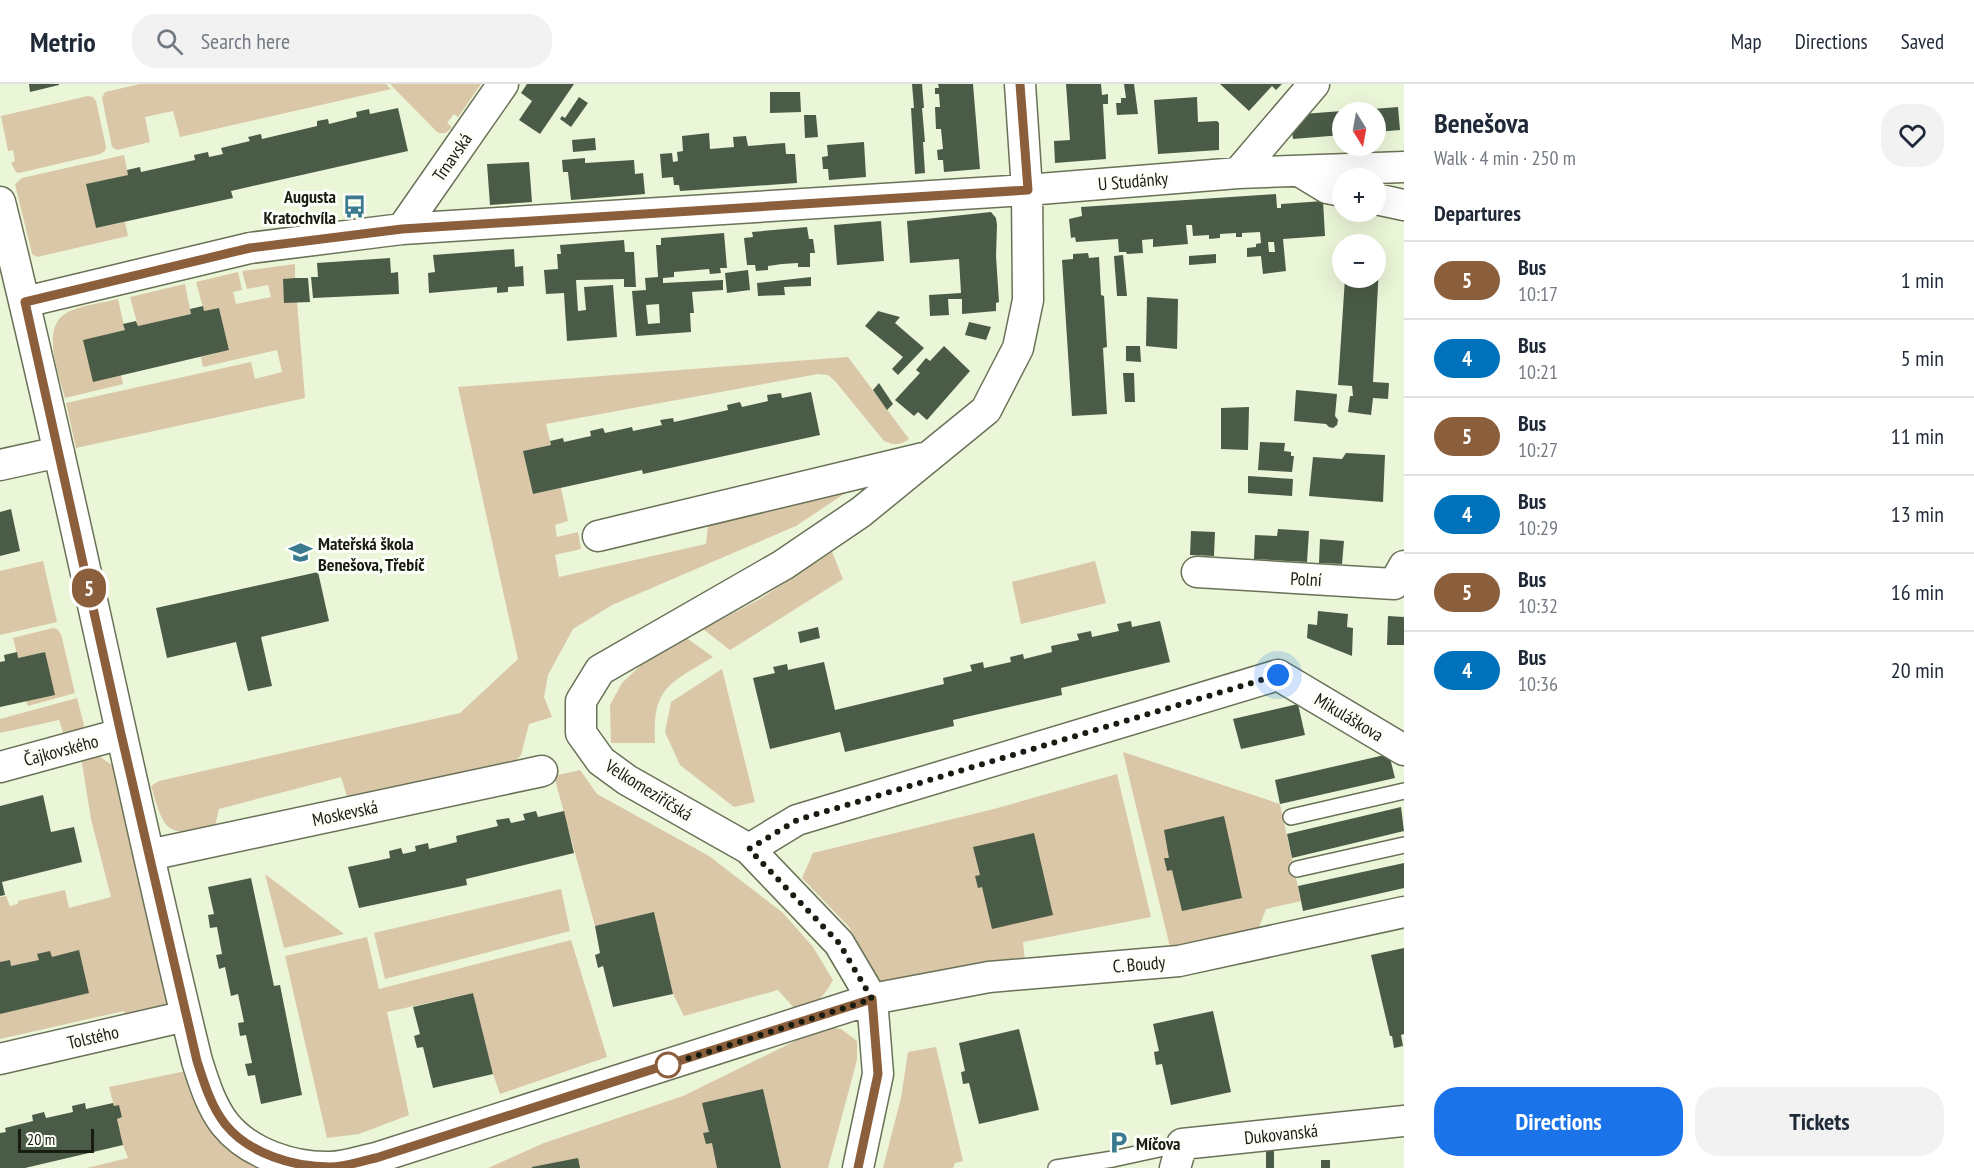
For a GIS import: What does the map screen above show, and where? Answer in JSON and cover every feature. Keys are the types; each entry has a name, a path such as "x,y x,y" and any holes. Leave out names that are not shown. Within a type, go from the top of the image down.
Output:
{"street":[{"name":"Trnavská","path":"402,229 503,84"},
{"name":"Velkomeziříčská","path":"858,1168 878,1074 872,999 839,943 749,849 627,780 601,761 581,733 581,701 600,670 783,565 861,512 986,410 1018,348 1028,300 1028,190 1020,84"},
{"path":"1238,173 1314,84"},
{"name":"U Studánky","path":"25,302 250,248 402,229 1028,190 1238,173 1404,166"},
{"path":"1298,170 1332,189"},
{"name":"C. Boudy","path":"0,201 25,302 186,1016 207,1092 226,1125 248,1144 265,1154 296,1163 332,1167 376,1158 872,999 989,977 1179,961 1404,912"},
{"path":"1386,201 1404,205"},
{"path":"0,465 58,452"},
{"name":"Velkomeziříčská","path":"598,536 932,456"},
{"name":"Polní","path":"1197,572 1394,584 1404,566"},
{"name":"Mikuláškova","path":"749,849 797,820 1278,675 1404,750"},
{"name":"Čajkovského","path":"0,767 121,734"},
{"name":"Moskevská","path":"149,855 542,771"},
{"name":"Tolstého","path":"0,1059 186,1016"},
{"name":"Dukovanská","path":"1178,1156 1404,1121"}],"lane":[{"path":"1291,817 1404,791"},
{"path":"1298,869 1404,845"},
{"path":"1056,1168 1178,1156"}],"shaded area":[{"path":"140,84 386,84 391,89 180,137 173,111 145,117 150,142 117,150 112,147 102,98 105,92"},
{"path":"390,84 481,84 458,117 454,114 447,123 452,127 442,133 437,132"},
{"path":"88,96 93,97 96,101 105,151 16,172 11,163 15,161 13,150 8,151 1,116"},
{"path":"124,155 128,175 87,185 96,228 125,222 128,236 37,257 32,254 15,184 22,178"},
{"path":"295,264 295,278 283,280 285,303 297,302 305,398 76,448 66,403 251,362 255,379 282,372 277,350 203,367 201,357 229,350 219,308 204,311 196,282 238,272 242,290 233,292 236,304 271,297 268,285 247,289 242,271"},
{"path":"185,284 191,314 138,326 130,297"},
{"path":"118,299 125,330 84,340 121,375 123,384 65,398 53,351 54,328 59,319 68,312"},
{"path":"848,357 909,439 897,444 884,441 835,381 828,375 818,374 546,424 551,445 524,451 533,494 561,488 568,521 555,525 557,537 578,532 581,549 555,555 559,577 706,544 709,516 865,480 796,526 612,605 573,629 548,675 544,697 552,717 529,724 521,755 509,767 350,806 341,777 219,809 214,830 176,831 164,822 151,786 159,781 460,713 518,659 458,387"},
{"path":"832,552 843,579 730,650 703,629 760,599"},
{"path":"43,561 57,622 0,635 0,571"},
{"path":"1095,561 1106,603 1021,624 1012,582"},
{"path":"53,628 61,634 75,693 28,706 26,701 45,652 18,658 13,638"},
{"path":"684,636 713,657 666,689 660,698 657,710 655,743 611,743 610,705 622,683 659,648"},
{"path":"722,669 755,802 734,807 680,765 665,732 671,702"},
{"path":"77,698 84,725 82,733 65,738 59,720 0,733 0,719"},
{"path":"1123,752 1280,804 1301,901 1266,909 1258,930 1170,947"},
{"path":"96,754 119,770 171,1002 133,1038 124,1011 0,1039 0,897 6,896 10,906 18,904 18,901 65,890 69,908 111,897 91,819 81,757"},
{"path":"580,770 597,794 709,856 783,913 813,947 833,980 822,997 813,1003 795,1009 778,990 684,1016 673,994 654,913 595,926 554,776"},
{"path":"1117,774 1151,917 1023,942 1025,962 883,987 849,927 802,878 813,853 994,809"},
{"path":"265,874 344,934 284,948"},
{"path":"561,889 570,931 385,979 374,933"},
{"path":"367,937 379,989 571,940 607,1057 500,1094 473,993 387,1012 409,1115 359,1134 327,1138 285,956"},
{"path":"824,1027 841,1029 857,1041 857,1060 828,1168 488,1168 544,1143 683,1096"},
{"path":"936,1047 963,1161 955,1163 953,1168 883,1168 901,1098 908,1052"},
{"path":"186,1071 264,1168 87,1168 128,1158 117,1119 122,1117 119,1105 114,1106 109,1087"}],"building":[{"path":"29,84 59,84 59,85 30,92"},
{"path":"527,84 574,84 540,134 519,120 532,101 521,93"},
{"path":"912,84 922,84 924,108 922,108 925,173 915,174 911,108 914,108"},
{"path":"938,84 973,84 980,169 944,172 943,160 938,160 937,150 943,149 941,129 936,129 935,107 940,107 939,94 935,94 935,88 939,88"},
{"path":"1066,84 1101,84 1102,95 1108,94 1108,104 1103,104 1106,159 1055,163 1054,141 1070,140"},
{"path":"1124,84 1134,84 1138,114 1117,115 1116,103 1121,103 1121,98 1126,98"},
{"path":"1220,84 1282,84 1276,90 1272,86 1249,111"},
{"path":"770,92 800,92 801,112 770,113"},
{"path":"579,97 588,103 571,127 560,119 562,116 565,118"},
{"path":"1197,97 1198,122 1217,121 1219,123 1219,150 1158,154 1154,100"},
{"path":"1398,107 1400,130 1386,131 1386,108"},
{"path":"398,108 408,151 231,191 233,198 96,228 86,184 128,175 127,170 140,167 141,172 195,160 194,155 208,152 209,157 223,154 221,148 250,141 248,137 261,134 262,139 317,126 317,121 328,119 329,124 357,117 356,112 369,109 370,114"},
{"path":"1332,112 1332,136 1293,139 1290,115"},
{"path":"804,115 816,115 818,137 805,138"},
{"path":"709,133 710,149 734,147 733,137 746,136 748,146 785,143 786,154 795,154 797,183 680,191 679,185 674,185 673,177 662,178 660,154 672,153 673,162 678,161 677,152 683,151 682,136"},
{"path":"595,138 596,150 573,152 572,140"},
{"path":"864,142 866,177 829,180 828,169 823,169 822,157 828,156 827,145"},
{"path":"585,158 585,163 634,160 635,174 643,173 645,194 571,200 568,172 563,172 562,160"},
{"path":"529,162 532,202 490,205 487,164"},
{"path":"1276,194 1277,208 1281,208 1281,204 1323,201 1325,236 1283,239 1286,271 1263,274 1261,256 1247,257 1247,248 1256,247 1256,244 1261,243 1260,232 1242,233 1242,237 1236,237 1236,233 1220,234 1220,238 1209,239 1209,235 1193,236 1192,225 1186,225 1188,244 1153,247 1153,239 1142,240 1143,253 1127,254 1119,252 1118,239 1076,242 1075,237 1071,238 1069,219 1082,216 1081,207","holes":["1268,242 1274,242 1275,252 1269,252"]},
{"path":"991,212 996,218 997,225 996,256 999,302 996,303 996,311 962,314 962,299 948,299 949,315 930,316 929,295 961,293 959,259 910,263 907,221"},
{"path":"881,221 884,261 837,265 834,225"},
{"path":"807,227 809,239 813,239 815,253 810,253 810,267 798,267 798,263 782,264 768,266 768,270 756,271 755,265 747,265 744,238 753,237 752,232"},
{"path":"724,233 727,268 720,268 721,273 710,274 709,269 674,272 674,277 663,278 663,283 723,280 723,290 692,292 694,313 690,313 691,332 636,336 632,291 646,290 645,278 658,277 656,245 661,245 661,238","holes":["659,304 660,323 648,324 646,305"]},
{"path":"624,240 625,252 634,252 636,287 624,287 624,279 576,280 578,311 586,310 584,287 613,285 617,337 567,341 564,293 546,294 544,270 558,269 557,254 561,254 560,245"},
{"path":"514,249 515,267 523,266 524,286 508,287 508,292 497,293 497,287 429,293 428,273 435,272 433,255"},
{"path":"1088,253 1089,258 1099,257 1101,295 1104,296 1107,347 1103,348 1107,414 1072,416 1062,260 1073,259 1073,254"},
{"path":"1216,254 1216,263 1189,265 1189,256"},
{"path":"1123,255 1127,296 1117,296 1114,256"},
{"path":"390,258 391,273 398,272 399,294 313,298 311,277 318,277 317,263"},
{"path":"748,270 750,290 727,293 725,273"},
{"path":"811,277 811,286 784,287 785,295 758,296 757,283"},
{"path":"308,278 310,302 284,303 283,279"},
{"path":"1344,288 1378,288 1373,382 1389,383 1388,399 1373,398 1371,415 1348,412 1350,396 1353,396 1352,386 1338,385"},
{"path":"1147,297 1178,299 1177,349 1146,346"},
{"path":"203,306 204,311 219,308 229,350 93,382 83,340 125,330 123,324 136,321 138,326 191,314 190,309"},
{"path":"878,311 900,317 895,323 924,348 898,375 892,369 903,357 865,326"},
{"path":"969,322 991,327 986,340 965,335"},
{"path":"944,346 970,371 927,420 918,412 914,416 895,400 920,373 916,370 926,358 930,361"},
{"path":"1126,346 1140,346 1141,362 1126,361"},
{"path":"1123,373 1134,373 1135,402 1125,402"},
{"path":"879,383 893,404 887,410 873,390"},
{"path":"1296,390 1337,394 1335,416 1338,420 1337,425 1333,428 1326,424 1294,421"},
{"path":"811,392 820,435 643,474 642,470 533,494 523,451 551,445 550,441 563,438 564,442 591,436 590,431 603,428 605,433 632,427 633,431 662,425 660,420 673,418 674,422 728,410 727,405 740,402 742,407 768,401 767,395 781,393 782,398"},
{"path":"1249,407 1248,450 1221,449 1221,408"},
{"path":"1260,442 1285,443 1284,451 1291,452 1291,456 1294,456 1292,472 1258,470"},
{"path":"1346,453 1385,455 1383,502 1309,496 1313,457 1342,459"},
{"path":"1248,476 1293,479 1292,496 1248,493"},
{"path":"11,509 20,551 0,556 0,512"},
{"path":"1278,529 1309,531 1307,562 1254,559 1255,535 1277,536"},
{"path":"1191,531 1215,532 1214,556 1190,555"},
{"path":"1320,539 1344,541 1342,564 1319,563"},
{"path":"318,572 329,621 261,637 272,686 248,691 236,642 167,658 156,608"},
{"path":"1318,611 1348,614 1347,627 1353,628 1352,656 1307,638 1308,624 1317,625"},
{"path":"1388,616 1404,617 1404,645 1387,645"},
{"path":"1131,621 1132,627 1160,621 1170,662 1061,688 1062,695 953,720 954,726 845,752 840,732 770,749 753,678 775,673 773,667 787,664 788,670 824,662 835,710 944,684 943,678 972,671 970,665 983,662 984,668 1011,662 1010,657 1023,654 1024,659 1052,652 1051,646 1079,640 1077,634 1091,631 1092,637 1119,631 1117,624"},
{"path":"818,627 820,638 800,643 798,632"},
{"path":"17,652 18,658 45,652 55,695 0,707 0,662 5,661 4,655"},
{"path":"1298,704 1305,735 1241,749 1233,719"},
{"path":"1389,754 1395,778 1280,804 1275,780"},
{"path":"43,795 51,832 74,827 82,862 2,882 5,895 0,896 0,806"},
{"path":"1401,807 1404,831 1292,858 1287,834"},
{"path":"536,811 538,817 564,811 574,853 466,879 467,885 359,908 348,867 390,858 389,851 401,848 403,854 416,851 415,846 428,843 429,849 457,842 456,836 498,826 496,820 509,818 511,823 525,820 523,814"},
{"path":"1224,816 1242,898 1182,911 1172,870 1167,871 1164,858 1169,858 1164,830"},
{"path":"1034,833 1053,915 992,929 982,887 978,888 975,876 980,875 973,847"},
{"path":"1404,863 1404,888 1303,911 1298,886"},
{"path":"251,878 274,986 280,985 302,1095 261,1104 255,1075 248,1076 245,1064 252,1063 246,1035 240,1036 238,1023 244,1022 238,994 231,996 225,967 219,969 216,955 222,954 217,927 210,928 208,915 214,914 208,887"},
{"path":"654,912 673,994 613,1007 603,966 598,968 595,955 600,953 595,926"},
{"path":"1404,948 1404,1034 1401,1035 1403,1046 1394,1048 1371,955"},
{"path":"79,950 89,993 0,1014 0,962 10,960 11,966 39,960 37,954 50,951 52,957"},
{"path":"473,993 493,1074 433,1088 423,1047 417,1048 414,1036 420,1034 413,1007"},
{"path":"1213,1011 1231,1092 1171,1105 1162,1064 1156,1065 1154,1052 1159,1051 1153,1024"},
{"path":"1019,1029 1039,1110 979,1124 969,1083 963,1084 961,1072 965,1071 959,1043"},
{"path":"763,1089 781,1168 717,1168 712,1143 706,1144 703,1133 709,1132 702,1103"},
{"path":"85,1103 86,1109 113,1103 114,1106 119,1105 122,1117 117,1119 123,1145 25,1168 0,1168 0,1133 6,1132 5,1128 33,1121 32,1115 44,1112 46,1118 73,1112 72,1106"},
{"path":"1266,1149 1274,1149 1274,1168 1266,1168"},
{"path":"578,1158 580,1168 532,1168 532,1167"},
{"path":"1321,1160 1330,1160 1330,1168 1321,1168"}],"bus line":[{"name":"5","path":"858,1168 878,1074 872,999 376,1158 354,1163 332,1167 285,1161 265,1154 248,1144 226,1125 207,1092 197,1061 121,734 25,302 250,248 402,229 1028,190 1020,84"}],"place":[{"name":"Augusta Kratochvíla","path":"354,206"},
{"name":"Mateřská škola Benešova, Třebíč","path":"300,553"},
{"name":"Míčova","path":"1118,1143"}],"route":[{"path":"668,1065 872,999 839,943 749,849 797,820 1278,675"}]}
